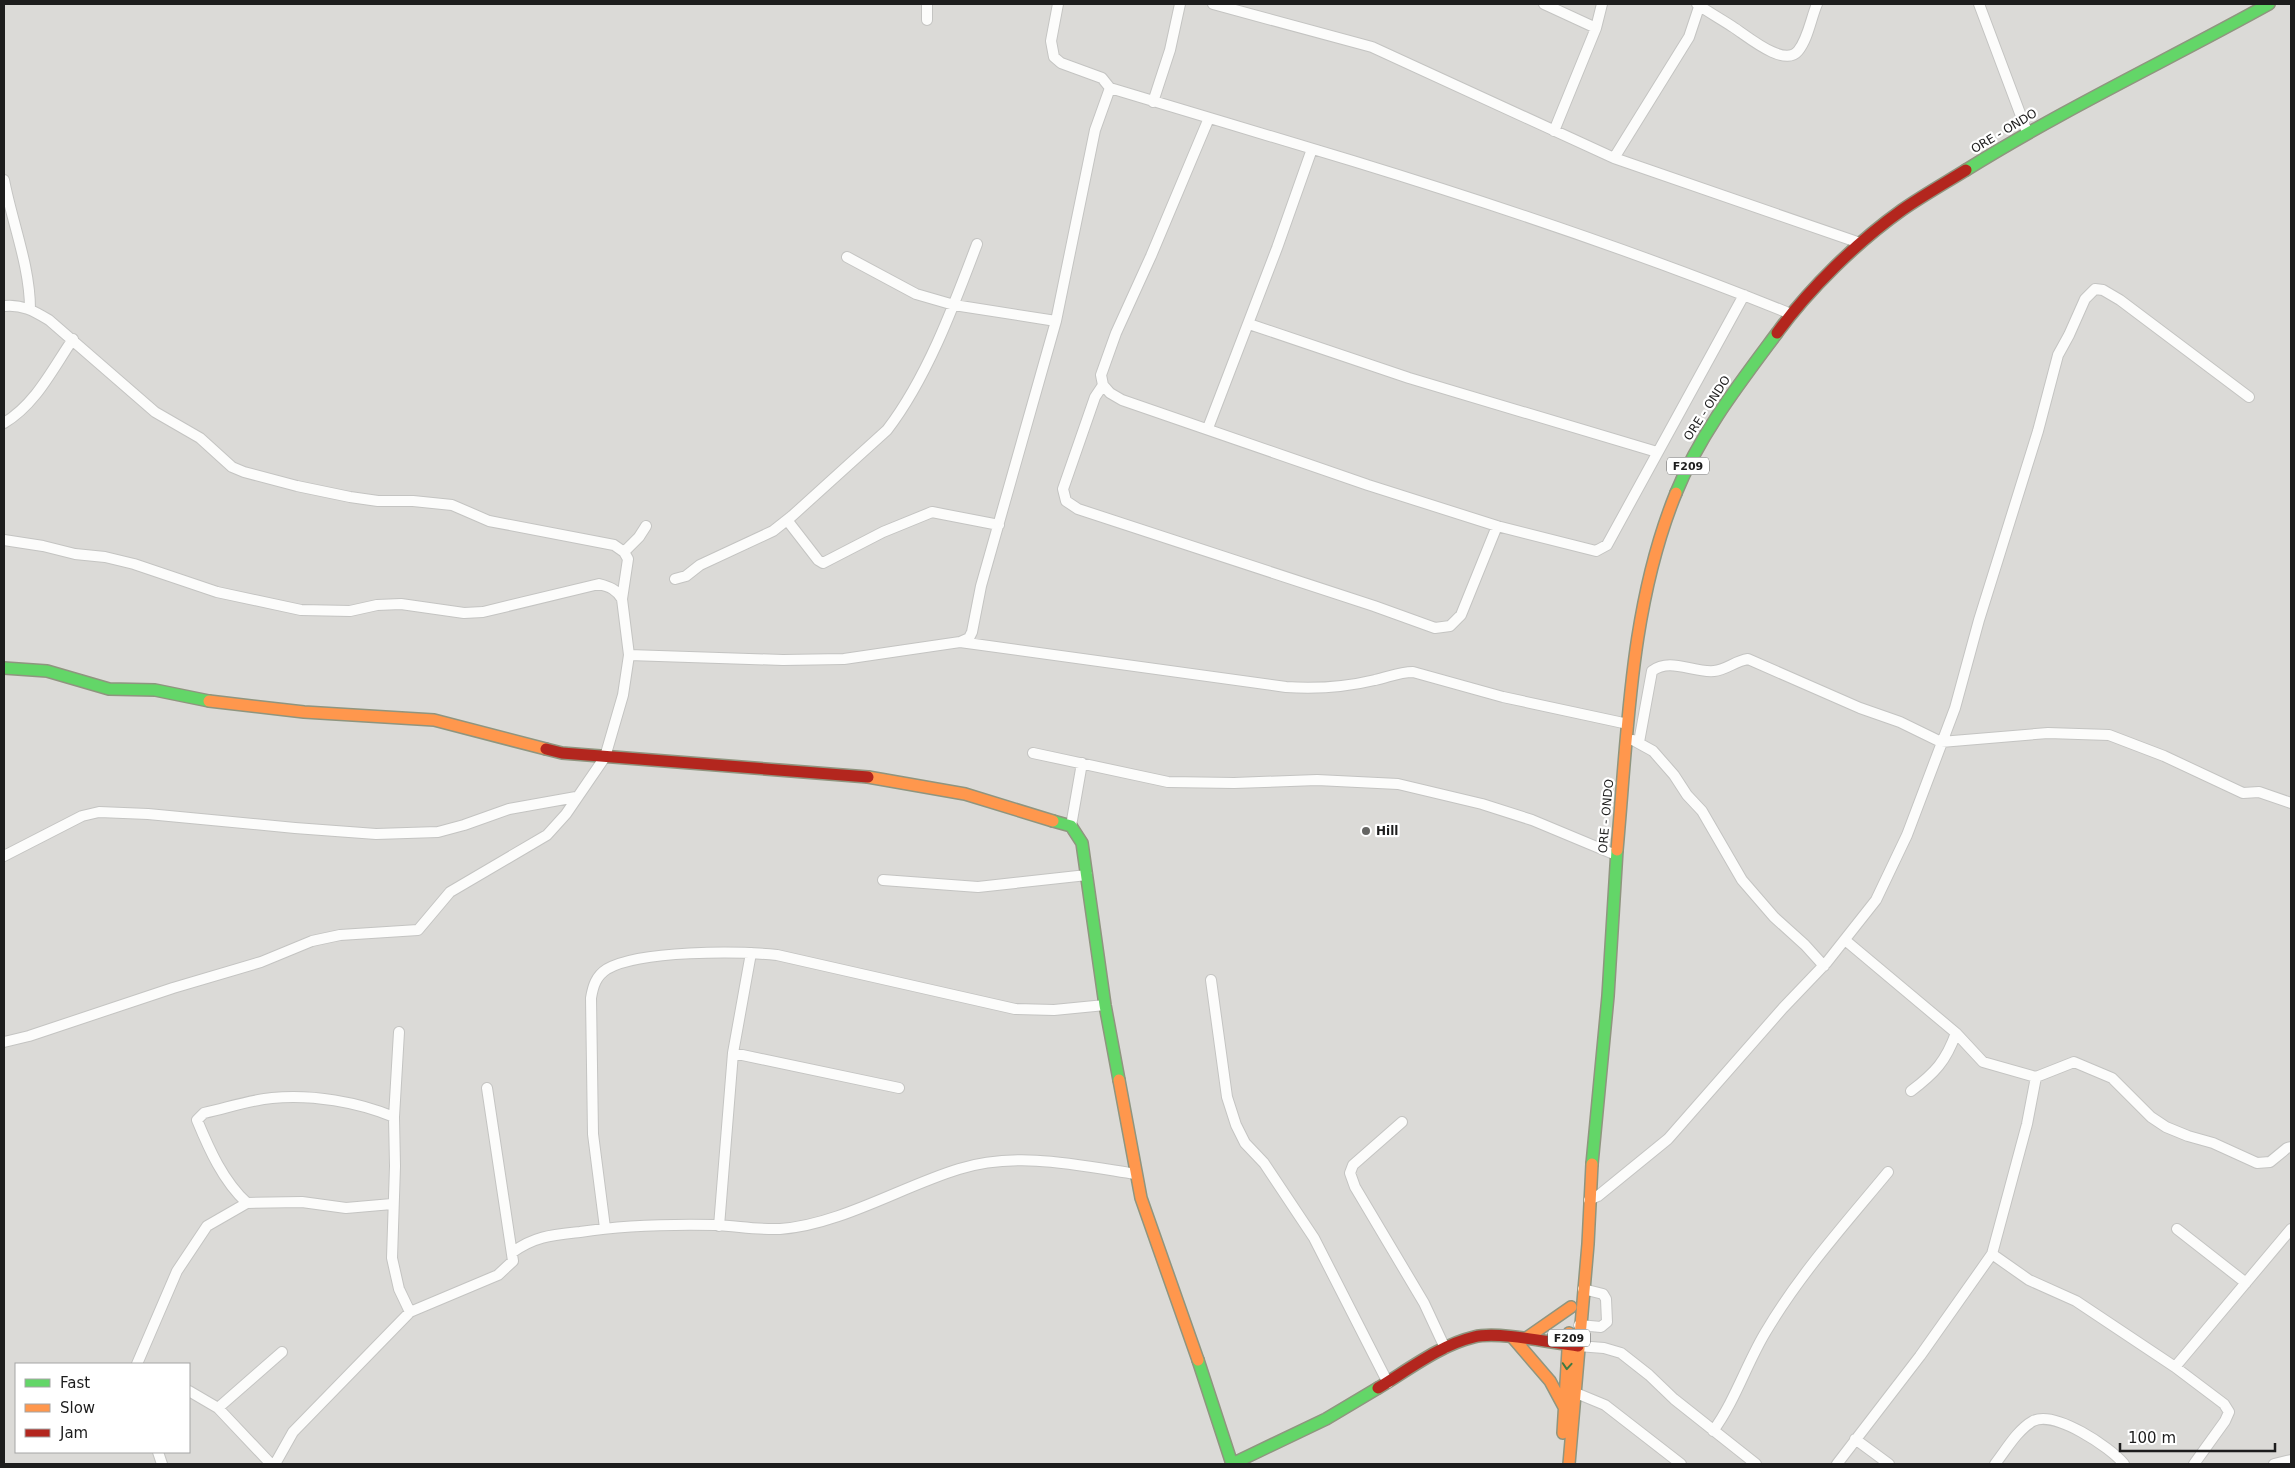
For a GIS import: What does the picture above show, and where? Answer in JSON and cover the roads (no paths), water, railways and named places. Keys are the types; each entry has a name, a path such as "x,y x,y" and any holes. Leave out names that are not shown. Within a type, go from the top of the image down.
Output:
{"main road":[{"name":"ORE - ONDO","path":"1588,1214 1608,996 1616,855 1638,626 1662,527 1683,475 1711,423 1791,314 1860,243 1902,210 2026,132 2192,47 2257,7 2269,4"},
{"path":"4,668 47,671 109,689 155,690 204,700 304,712 434,720 562,753 736,768 863,776 965,794 1071,826 1082,843 1105,1006 1136,1174 1149,1226 1208,1387 1232,1464 1326,1418 1445,1348 1473,1337 1488,1336 1573,1345"},
{"name":"F209","path":"1562,1464 1564,1407 1573,1345 1580,1325 1590,1222 1588,1214"},
{"name":"F209","path":"1569,1464 1576,1393 1571,1307 1581,1231 1583,1221 1588,1214"},
{"path":"1525,1339 1571,1307"},
{"path":"1513,1338 1550,1381 1564,1407"}],"street":[{"path":"927,4 927,20"},
{"path":"1058,4 1051,41 1054,57 1061,63 1102,78 1110,88 1496,207 1744,295 1791,314"},
{"path":"1153,102 1170,50 1180,4"},
{"path":"1213,4 1372,47 1402,59 1614,158 1860,243"},
{"path":"1544,4 1596,28"},
{"path":"1554,131 1596,28 1602,4"},
{"path":"1614,158 1689,37 1699,4 1759,46 1792,56 1798,51 1817,4"},
{"path":"1978,4 2026,132"},
{"path":"628,655 783,660 844,659 960,642 971,634 981,586 1056,321 1095,130 1110,88"},
{"path":"1209,118 1152,256 1116,333 1101,375 1103,385 1110,393 1122,400 1208,428 1368,485 1497,526 1580,549 1596,551 1607,545 1744,295"},
{"path":"1208,428 1312,149"},
{"path":"4,180 12,218 26,266 30,291 30,309"},
{"path":"675,579 686,576 700,565 759,539 787,520 887,430 898,415 954,305 977,244"},
{"path":"847,257 916,294 954,305 1056,321"},
{"path":"1589,1200 1598,1196 1668,1139 1783,1008 1824,966 1876,900 1907,835 1955,708 1979,620 2038,431 2058,355 2069,336 2084,298 2095,289 2103,290 2120,300 2249,397"},
{"path":"4,306 16,305 30,309 49,320 73,338 128,390 155,412 200,438 232,467 244,472 350,497 378,501 413,501 452,505 489,521 587,538 614,545 624,552 628,560 622,599 628,655 623,694 605,757 566,814 547,835 450,892 418,930 340,935 312,941 261,962 5,1041"},
{"path":"1248,324 1409,378 1657,452"},
{"path":"4,423 18,414 30,402 73,338"},
{"path":"1103,385 1095,397 1064,489 1066,501 1078,509 1436,628 1450,626 1460,615 1497,526"},
{"path":"787,520 818,560 823,563 883,532 932,512 999,525"},
{"path":"624,552 646,526"},
{"path":"4,540 43,546 75,554 105,557 134,564 216,592 301,610 350,611 377,605 400,604 464,613 483,612 598,584 611,587 622,599"},
{"path":"960,642 1295,687 1339,686 1376,680 1402,672 1413,672 1502,697 1628,724"},
{"path":"1639,742 1652,671 1659,665 1715,671 1738,660 1748,659 1860,708 1900,722 1941,742 2048,733 2109,735 2164,756 2243,792 2259,792 2291,803"},
{"path":"1627,738 1639,742 1653,751 1702,811 1742,880 1774,917 1805,945 1824,966"},
{"path":"1034,753 1168,782 1234,783 1317,780 1398,784 1482,804 1532,820 1616,855"},
{"path":"1071,826 1082,763"},
{"path":"4,856 82,816 99,812 148,814 376,834 438,832 509,809 576,797"},
{"path":"883,880 978,887 1087,875"},
{"path":"1845,940 1956,1033 1983,1062 2009,1071 2036,1077 2074,1062 2112,1078 2151,1117 2166,1127 2213,1143 2257,1163 2270,1162 2287,1148 2291,1147"},
{"path":"605,1228 593,1134 591,998 594,983 607,970 640,959 700,953 751,953 777,955 1015,1009 1054,1010 1105,1006"},
{"path":"719,1226 734,1053 751,953"},
{"path":"1211,980 1225,1081 1236,1125 1245,1143 1264,1163 1314,1238 1388,1382"},
{"path":"399,1032 394,1117 395,1166 392,1204 392,1258 394,1275 410,1312"},
{"path":"1911,1091 1930,1077 1942,1064 1956,1033"},
{"path":"734,1053 899,1088"},
{"path":"1837,1464 1920,1356 1992,1254 2027,1124 2036,1077"},
{"path":"190,1392 218,1408 273,1464 293,1432 410,1312 498,1275 513,1261 486,1088"},
{"path":"247,1203 233,1191 202,1133 197,1120 204,1113 272,1098 294,1097 319,1098 362,1106 394,1117"},
{"path":"1402,1122 1353,1165 1350,1173 1355,1187 1424,1303 1445,1348"},
{"path":"513,1252 527,1242 539,1237 605,1228 661,1224 781,1229 833,1217 961,1168 992,1162 1020,1160 1060,1163 1136,1174"},
{"path":"1713,1431 1725,1413 1765,1333 1775,1318 1812,1265 1888,1172"},
{"path":"136,1363 177,1271 207,1226 247,1203 302,1202 346,1208 392,1204"},
{"path":"2177,1229 2246,1283"},
{"path":"2175,1367 2291,1229"},
{"path":"1992,1254 2030,1280 2076,1301 2175,1367 2224,1404 2229,1412 2225,1421 2194,1464"},
{"path":"1580,1325 1601,1327 1607,1322 1606,1299 1603,1294 1583,1288"},
{"path":"1573,1345 1604,1348 1621,1353 1713,1431 1756,1464"},
{"path":"218,1408 282,1352"},
{"path":"1576,1393 1605,1405 1681,1464"},
{"path":"1995,1464 2022,1430 2034,1420 2049,1418 2067,1425 2098,1443 2124,1464"},
{"path":"1855,1439 1889,1464"},
{"path":"2274,1464 2291,1460"}],"place":[{"name":"Hill","path":"1366,831"}]}
